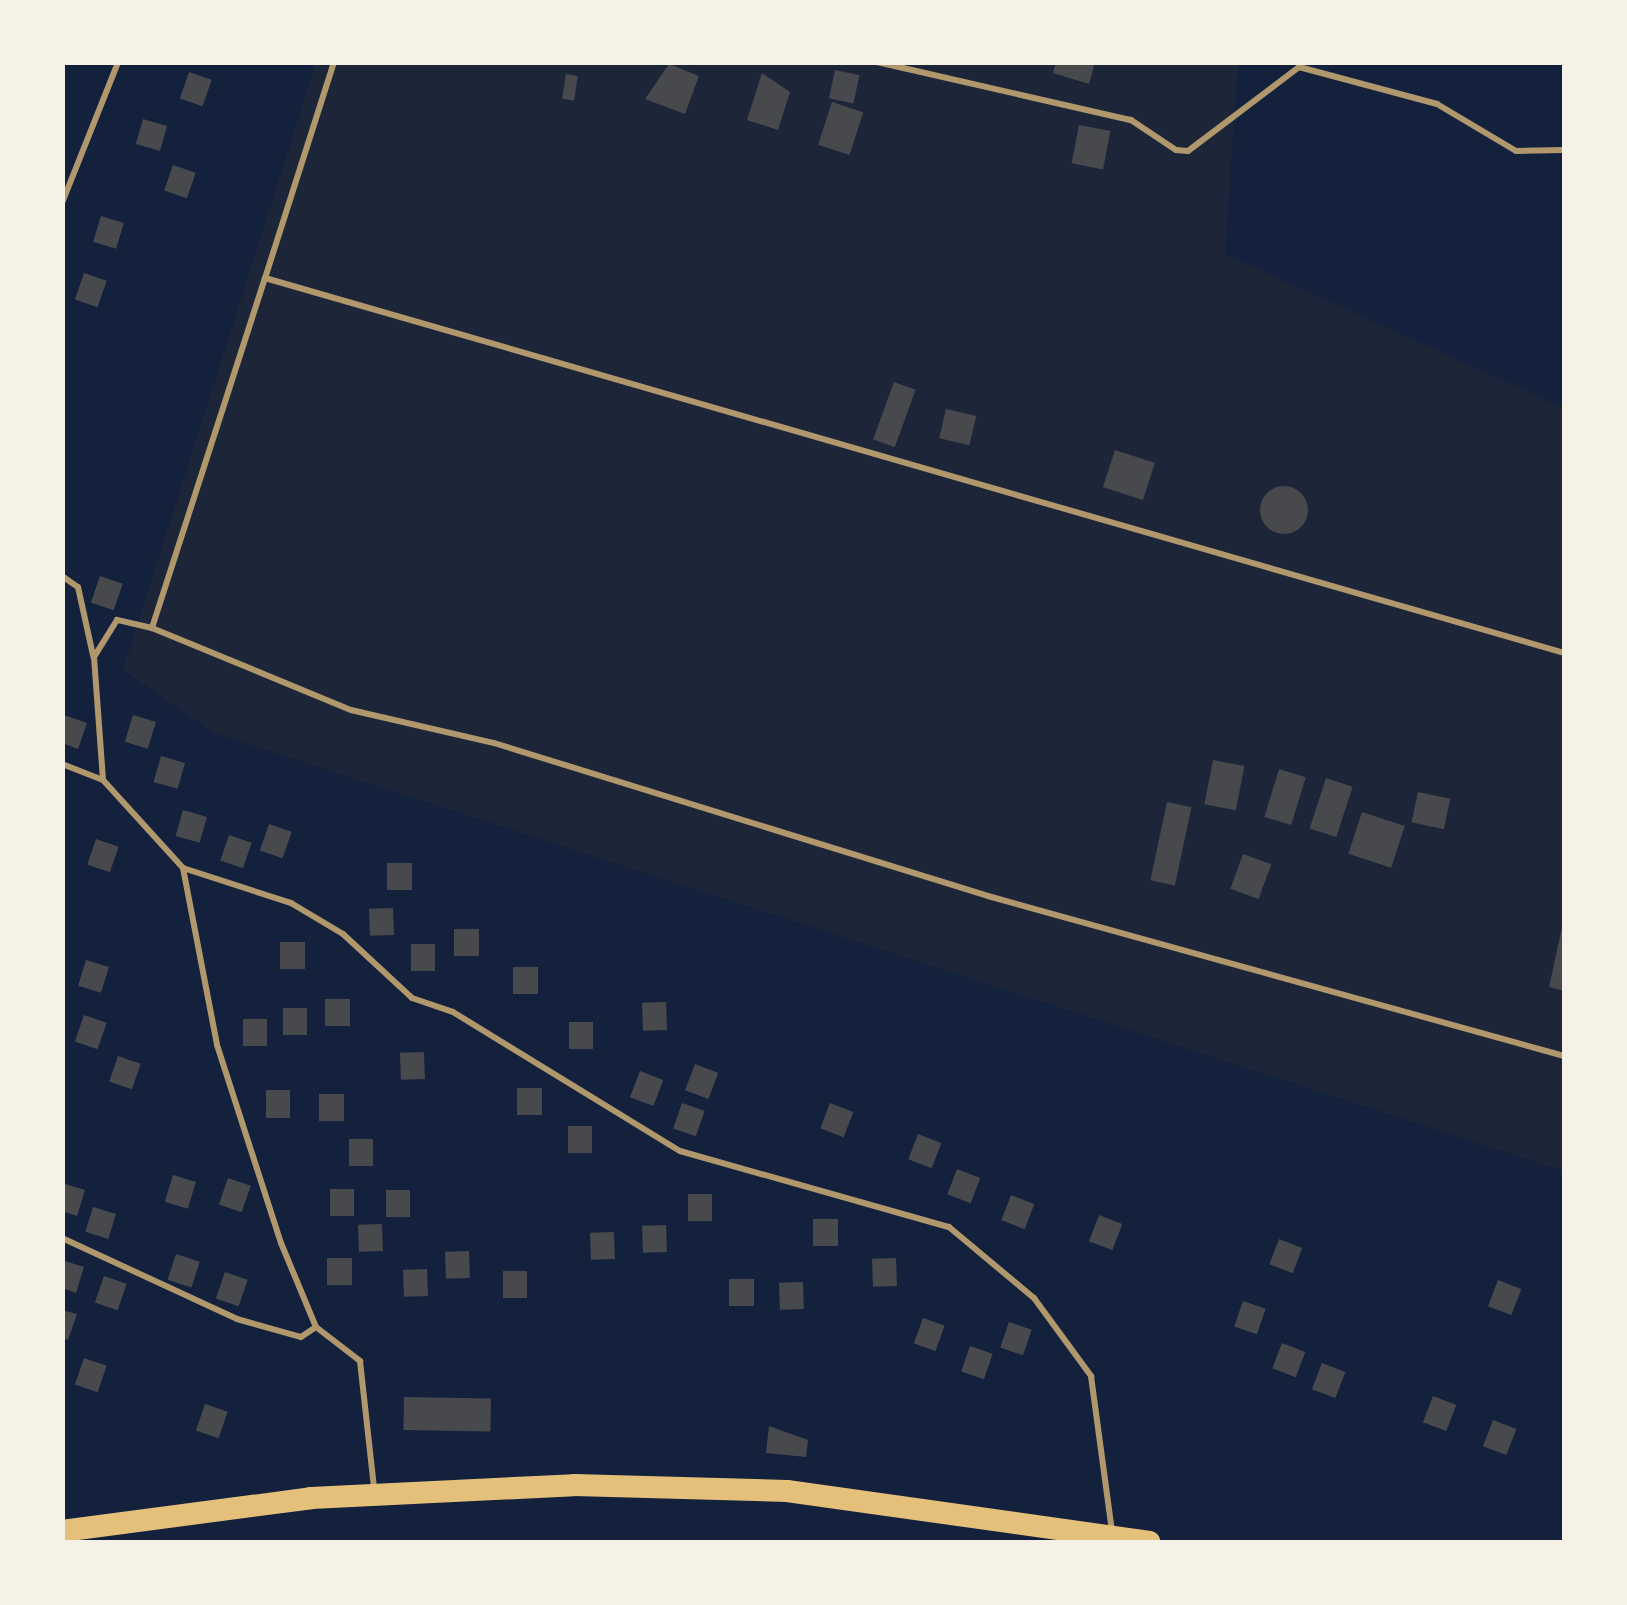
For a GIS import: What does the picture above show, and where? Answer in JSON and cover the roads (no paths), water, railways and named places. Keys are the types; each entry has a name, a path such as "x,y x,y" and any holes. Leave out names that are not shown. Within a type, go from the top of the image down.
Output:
{"highway":[{"path":"62,1531 374,1494 732,1488 1112,1533 1149,1542"}],"lane":[{"path":"62,203 118,62"},
{"path":"152,628 334,62"},
{"path":"877,62 1131,120 1188,151 1298,64 1437,104 1516,151 1564,150"},
{"path":"265,278 1564,653"},
{"path":"62,576 78,586 94,656 103,780"},
{"path":"94,656 117,620 152,628 351,710 494,743 988,896 1564,1056"},
{"path":"62,764 103,780 183,868 291,902 342,934 412,998 453,1012 680,1151 950,1226 1034,1298 1091,1376 1112,1533"},
{"path":"183,868 217,1045 316,1327 360,1361 374,1494"},
{"path":"62,1238 237,1319 301,1337 316,1327"}]}
